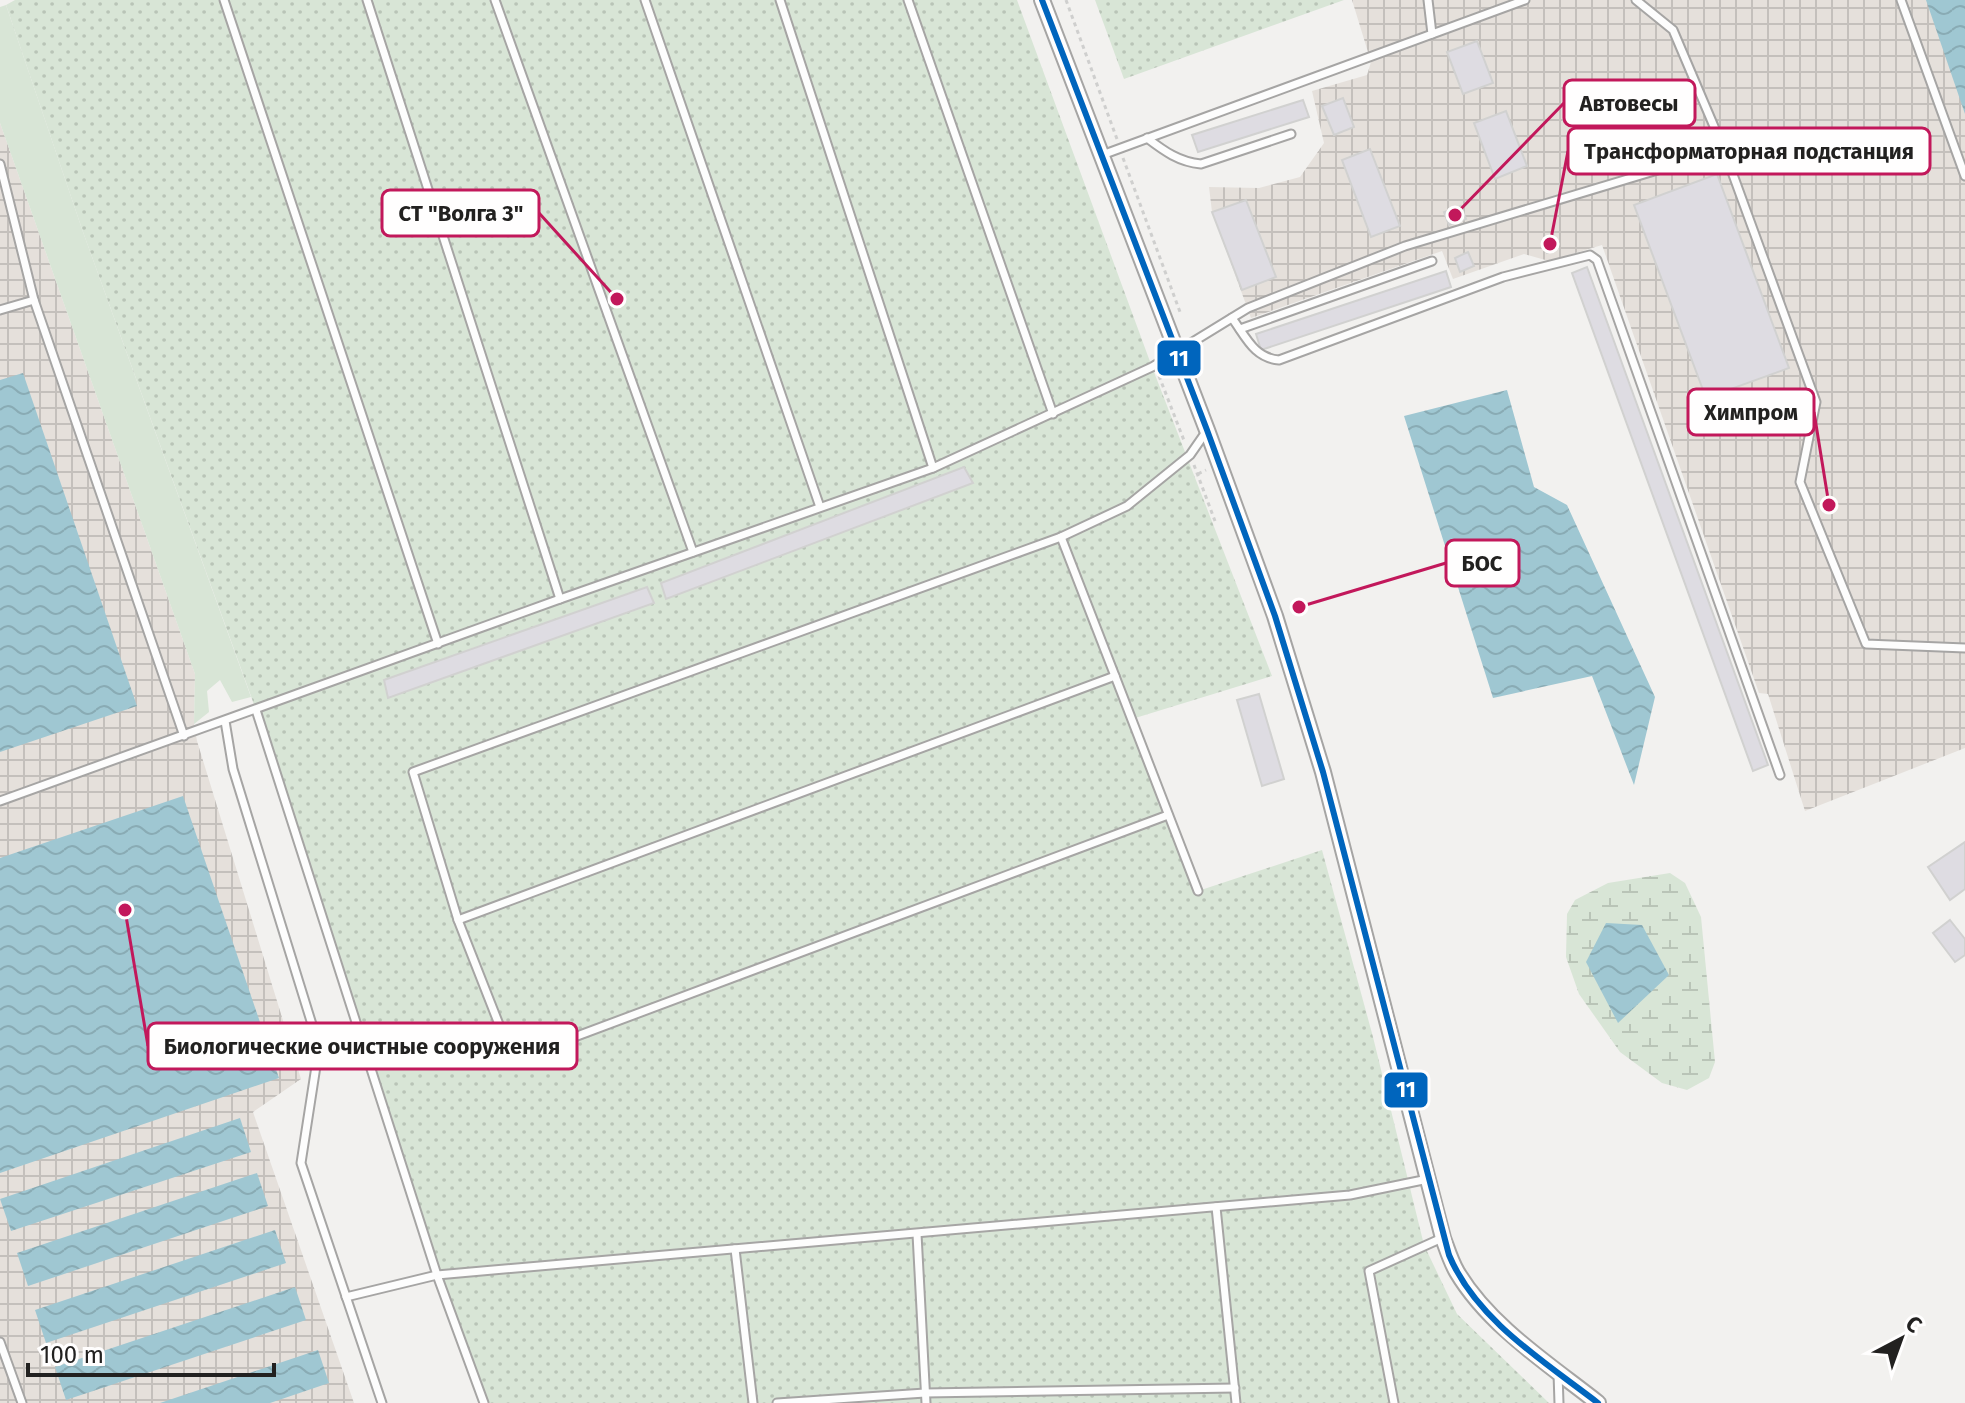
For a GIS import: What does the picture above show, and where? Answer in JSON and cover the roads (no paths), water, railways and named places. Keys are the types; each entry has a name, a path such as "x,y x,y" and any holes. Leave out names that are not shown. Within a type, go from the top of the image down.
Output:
{"street":[{"path":"1042,0 1275,616 1323,772 1443,1238 1457,1272 1479,1302 1598,1403"}],"lane":[{"path":"224,0 438,644"},
{"path":"367,0 560,599"},
{"path":"495,0 693,552"},
{"path":"645,0 820,507"},
{"path":"780,0 933,468"},
{"path":"908,0 1053,414"},
{"path":"1428,0 1432,34"},
{"path":"1100,155 1525,0"},
{"path":"1636,0 1673,30 1724,150 1816,402 1800,482 1866,644 1965,648"},
{"path":"1901,0 1965,176"},
{"path":"1147,138 1171,155 1189,163 1201,164 1291,134"},
{"path":"0,801 933,468 1053,414 1177,352 1248,308 1405,246 1724,150"},
{"path":"0,164 34,300 184,736"},
{"path":"1232,318 1258,352 1266,359 1279,360 1503,277 1590,255 1597,260 1780,775"},
{"path":"1240,329 1432,261"},
{"path":"0,310 34,300"},
{"path":"1168,815 513,1060 458,920 413,772 1061,537 1127,506 1190,455 1207,430"},
{"path":"1061,537 1198,891"},
{"path":"458,920 1115,676"},
{"path":"256,710 437,1275 484,1403"},
{"path":"225,721 233,769 319,1047 301,1163 382,1403"},
{"path":"346,1297 437,1275 1350,1195 1428,1179"},
{"path":"1216,1207 1236,1403"},
{"path":"917,1234 926,1403"},
{"path":"1394,1403 1369,1271 1443,1238"},
{"path":"735,1249 753,1403"},
{"path":"0,1342 22,1403"},
{"path":"1557,1371 1559,1403"},
{"path":"777,1403 925,1393 1235,1388"}],"water":[{"path":"1926,0 1965,0 1965,114"},
{"path":"23,373 137,706 0,752 0,380"},
{"path":"1507,390 1534,487 1567,505 1655,697 1634,785 1592,676 1493,698 1404,416"},
{"path":"183,796 279,1078 0,1173 0,858"},
{"path":"1606,923 1642,925 1669,975 1618,1023 1586,962"},
{"path":"240,1118 251,1152 11,1231 0,1199"},
{"path":"257,1173 268,1206 28,1286 17,1253"},
{"path":"275,1230 286,1263 46,1343 35,1310"},
{"path":"295,1287 306,1320 66,1400 55,1367"},
{"path":"318,1350 329,1383 270,1403 160,1403"}],"place":[{"name":"Автовесы","path":"1455,215"},
{"name":"Трансформаторная подстанция","path":"1550,244"},
{"name":"СТ \"Волга 3\"","path":"617,299"},
{"name":"Химпром","path":"1829,505"},
{"name":"БОС","path":"1299,607"},
{"name":"Биологические очистные сооружения","path":"125,910"}]}
